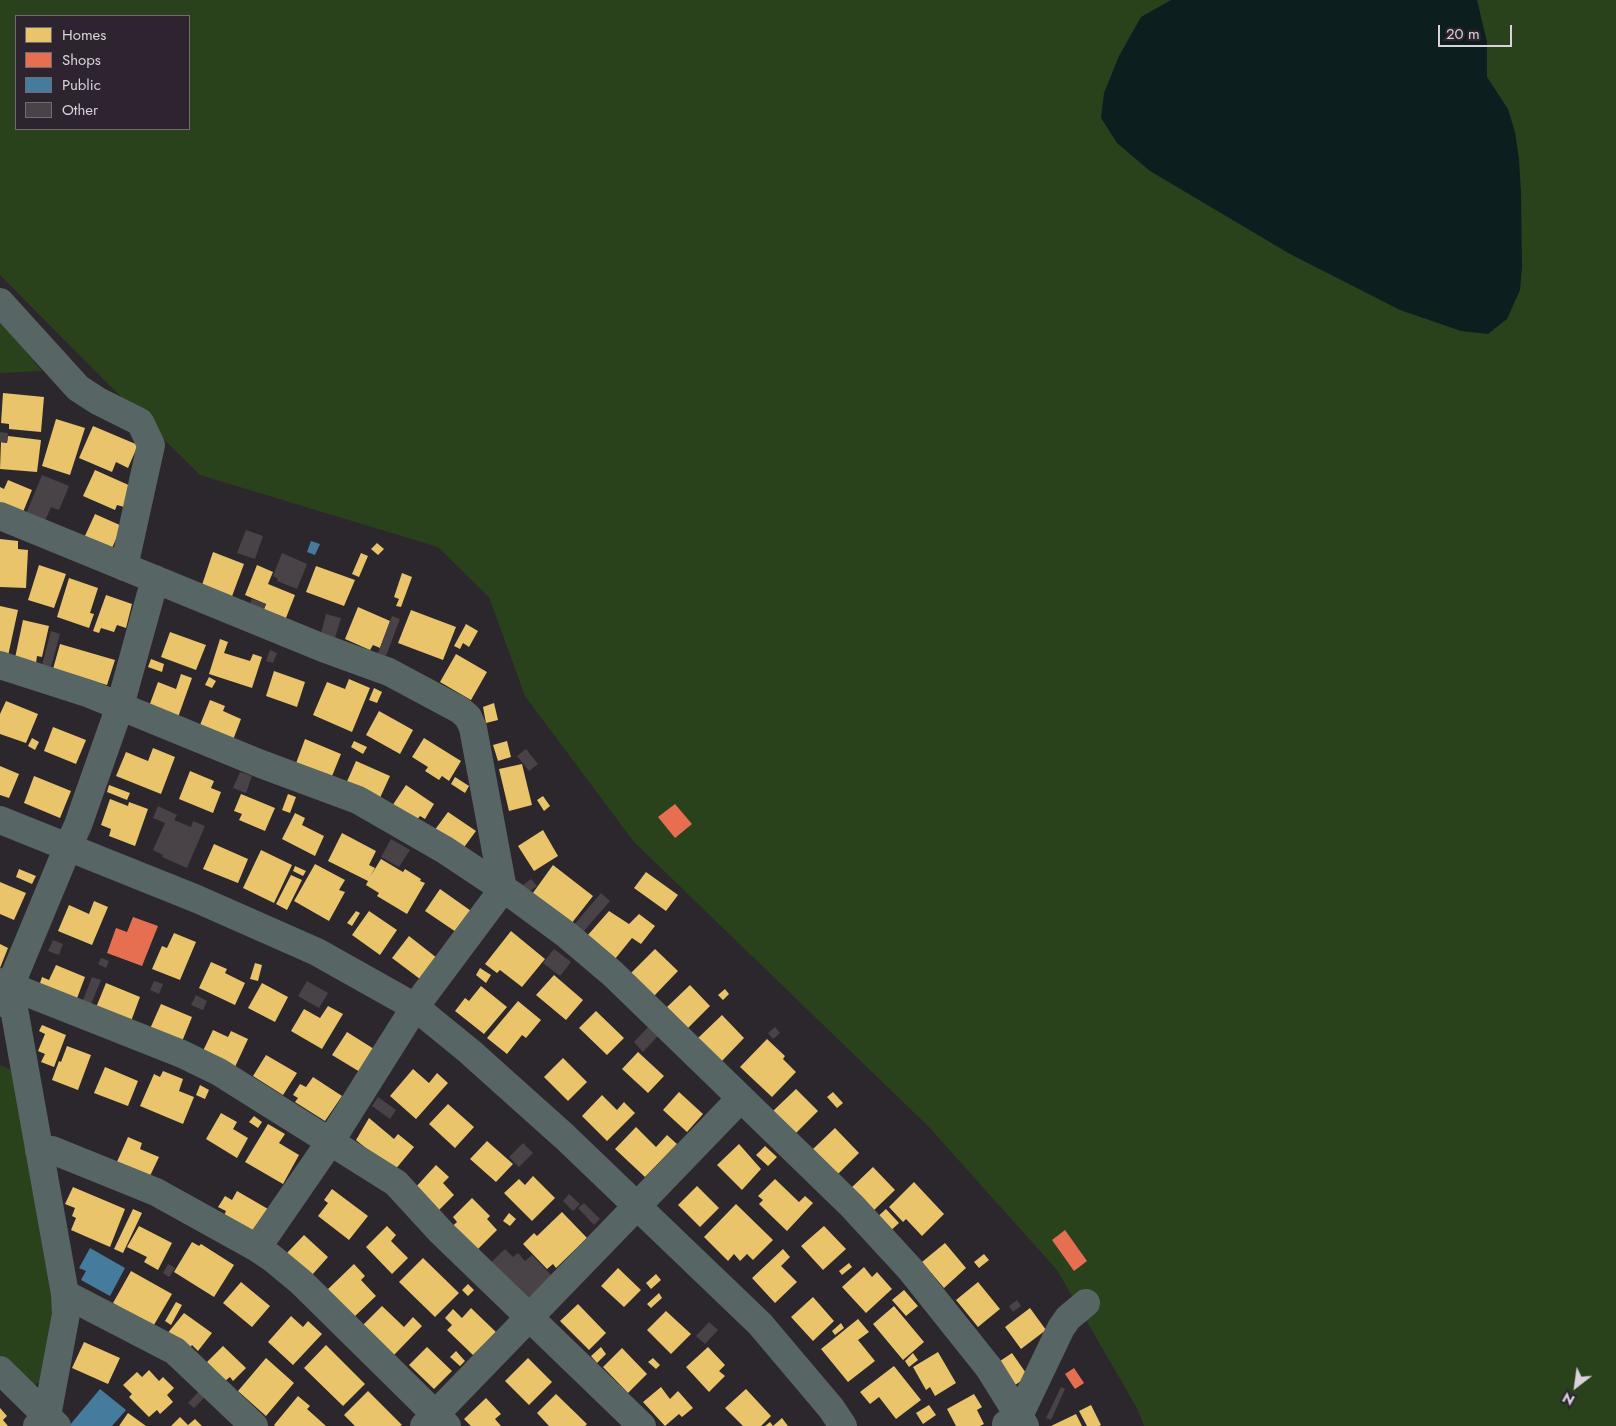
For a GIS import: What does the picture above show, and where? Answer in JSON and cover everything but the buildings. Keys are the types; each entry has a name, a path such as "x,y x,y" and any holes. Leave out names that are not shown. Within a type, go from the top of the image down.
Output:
{"street":[{"path":"0,302 78,388 98,401 140,422 151,445 124,567"},
{"path":"0,516 323,648 389,672 460,710 468,717 473,728 503,889 415,1007 330,1142 257,1248"},
{"path":"47,1423 66,1314 65,1294 39,1150 3,992 78,825 120,706 155,579"},
{"path":"0,666 90,694 261,764 358,800 445,850 567,935 613,974 852,1206 910,1269 989,1368 1015,1423"},
{"path":"0,820 197,899 317,952 415,1007 469,1051 565,1138 760,1324 831,1408 843,1426"},
{"path":"3,992 182,1054 219,1072 396,1184 441,1232 642,1426"},
{"path":"39,1150 52,1150 156,1192 257,1248 300,1282 435,1422 530,1317 741,1098"},
{"path":"65,1294 175,1351 254,1426"},
{"path":"1015,1423 1061,1328 1068,1318 1086,1303"},
{"path":"0,1370 47,1423"}],"green space":[{"path":"0,0 1616,0 1616,1426 1144,1426 1138,1410 1057,1270 929,1127 634,842 525,696 489,597 438,547 200,475 0,275"},
{"path":"0,320 42,371 0,373"},
{"path":"0,1065 11,1070 53,1306 41,1382 31,1385 0,1355"}],"shaded area":[{"path":"1171,0 1477,0 1487,42 1487,77 1508,109 1515,132 1519,159 1522,267 1520,290 1507,319 1488,334 1461,331 1400,310 1290,254 1150,171 1117,143 1101,118 1104,93 1119,56 1141,17"}]}
